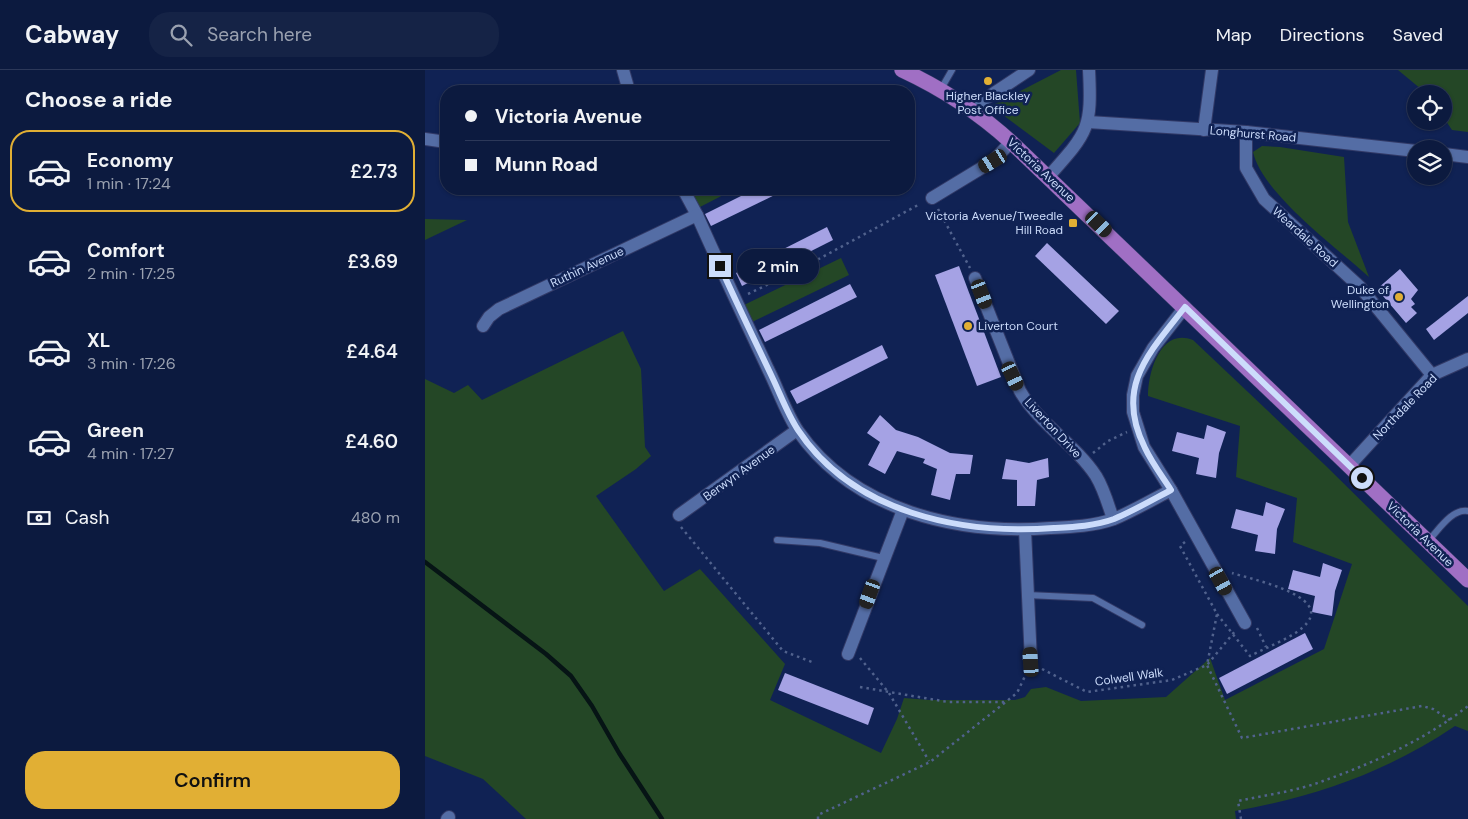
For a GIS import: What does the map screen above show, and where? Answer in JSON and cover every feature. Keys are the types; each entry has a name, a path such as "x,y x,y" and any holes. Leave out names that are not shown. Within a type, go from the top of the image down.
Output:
{"main road":[{"name":"Victoria Avenue","path":"902,70 941,89 976,112 1049,176 1468,580"}],"street":[{"path":"623,70 627,85"},
{"path":"976,112 985,99 1029,70"},
{"path":"1049,176 1080,140 1088,122 1090,103 1089,70"},
{"path":"1203,130 1213,70"},
{"name":"Longhurst Road","path":"1088,122 1246,132 1407,150"},
{"name":"Weardale Road","path":"1246,132 1247,168 1265,199 1360,287 1432,375"},
{"path":"425,139 440,141"},
{"path":"932,198 993,161 1011,142"},
{"path":"1452,155 1468,157"},
{"path":"686,195 797,430 820,457 861,490 903,510 963,526 1025,530 1091,524 1113,519 1171,490"},
{"name":"Ruthin Avenue","path":"483,326 489,317 499,309 697,215"},
{"name":"Liverton Drive","path":"975,278 1013,376 1029,405 1095,475 1104,491 1113,519"},
{"path":"1185,307 1153,348 1137,376 1133,395 1133,412 1144,447 1171,490 1213,566 1251,625"},
{"name":"Northdale Road","path":"1349,466 1432,375 1468,358"},
{"name":"Berwyn Avenue","path":"679,515 797,430"},
{"path":"849,651 883,558 903,510"},
{"path":"1025,530 1026,595 1031,662"}],"lane":[{"path":"941,89 952,70"},
{"path":"1428,541 1454,514 1462,510 1468,511"},
{"path":"777,540 820,543 883,558"},
{"path":"1026,595 1093,598 1142,625"}],"path":[{"path":"735,300 804,268 932,198 975,278"},
{"path":"1083,461 1108,441 1137,427"},
{"path":"679,515 678,524 783,651 812,662"},
{"path":"1180,546 1217,614 1250,656 1307,623 1312,613 1310,605 1300,596 1213,566"},
{"path":"1217,614 1207,665 1242,738 1421,706 1433,708 1450,720"},
{"path":"1251,625 1267,647"},
{"name":"Colwell Walk","path":"1031,662 1087,692 1172,680 1207,665 1231,634 1251,625"},
{"path":"849,651 876,675 889,693 930,762"},
{"path":"818,819 818,815 930,762 1017,693 1031,662"},
{"path":"860,687 948,702 1006,702"},
{"path":"1241,819 1238,801 1322,782 1413,742 1450,720 1468,706"}],"green space":[{"path":"1061,70 1076,70 1080,123 1054,153 991,106"},
{"path":"1398,70 1468,70 1468,132 1452,130 1452,85 1416,85"},
{"path":"1262,146 1344,157 1348,222 1369,277 1302,219 1270,185 1259,168 1253,152"},
{"path":"692,195 723,195 698,208"},
{"path":"425,219 467,220 425,240"},
{"path":"841,258 849,275 752,322 744,305"},
{"path":"623,331 641,369 645,447 651,456 636,469 596,496 664,591 700,569 785,664 770,700 881,753 897,719 904,698 929,700 1015,700 1025,697 1031,689 1046,687 1081,701 1166,697 1210,658 1225,700 1324,649 1352,564 1293,542 1297,498 1236,477 1240,426 1148,396 1151,375 1159,354 1165,345 1172,340 1182,338 1193,340 1326,466 1468,606 1468,731 1455,726 1403,757 1349,781 1294,798 1235,811 1236,819 526,819 483,779 425,756 425,379 454,393 468,385 482,400"}],"building":[{"path":"743,195 775,195 711,226 705,214"},
{"path":"827,227 833,240 742,286 736,273"},
{"path":"1047,243 1119,311 1106,324 1035,256"},
{"name":"Liverton Court","path":"959,266 1001,377 977,386 935,275"},
{"name":"Duke of Wellington","path":"1400,269 1418,290 1411,299 1415,304 1411,307 1417,313 1406,323 1377,289"},
{"path":"850,284 857,297 765,342 759,330"},
{"path":"1468,296 1468,313 1434,340 1426,329"},
{"path":"882,345 888,358 797,404 790,391"},
{"path":"880,415 896,430 918,437 950,453 973,455 970,474 956,474 950,500 931,495 937,469 923,463 925,459 897,451 885,474 868,465 880,442 867,433"},
{"path":"1207,425 1226,432 1219,453 1216,478 1196,474 1199,458 1172,451 1177,432 1204,439"},
{"path":"1048,458 1049,477 1037,480 1035,506 1017,506 1017,480 1002,479 1006,459 1029,463"},
{"path":"1266,502 1285,509 1277,529 1275,554 1255,551 1258,535 1231,528 1236,509 1263,516"},
{"path":"1323,563 1342,570 1335,591 1332,616 1312,612 1315,596 1288,589 1293,570 1320,577"},
{"path":"1305,633 1313,649 1227,694 1219,678"},
{"path":"785,673 874,708 868,725 778,690"}],"waterway":[{"path":"425,562 546,654 571,676 592,706 619,753 662,819"}],"place":[{"name":"Higher Blackley Post Office","path":"988,81"},
{"name":"Victoria Avenue/Tweedle Hill Road","path":"1073,223"},
{"name":"Duke of Wellington","path":"1399,297"},
{"name":"Liverton Court","path":"968,326"}],"route":[{"path":"720,266 797,430 834,470 861,490 903,510 935,520 994,530 1057,528 1113,519 1171,490 1144,447 1133,412 1133,395 1137,376 1153,348 1185,307 1362,478"}]}
